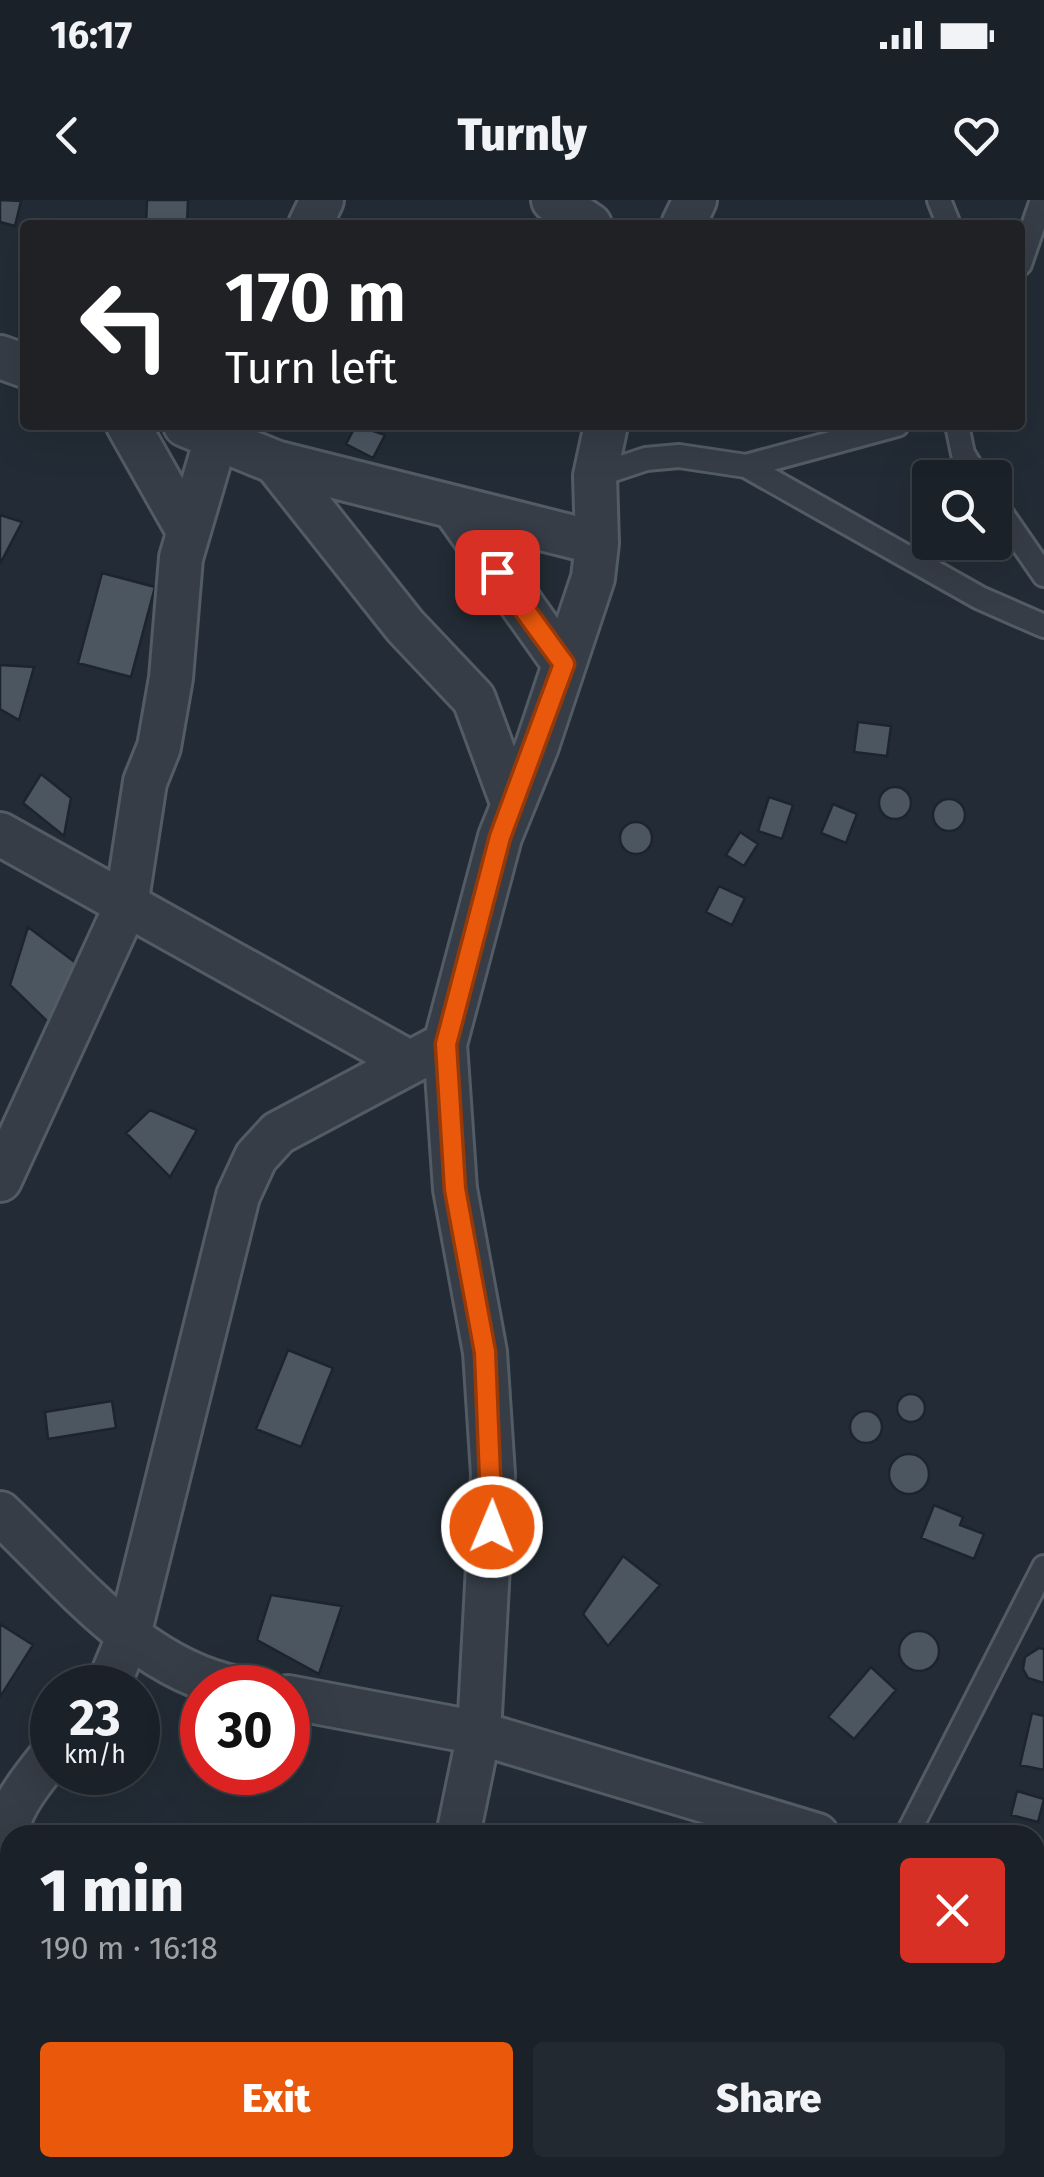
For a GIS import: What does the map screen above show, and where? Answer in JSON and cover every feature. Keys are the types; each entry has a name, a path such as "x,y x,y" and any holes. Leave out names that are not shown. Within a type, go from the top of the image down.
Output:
{"street":[{"path":"553,200 583,220"},
{"path":"131,430 188,531"},
{"path":"0,1180 126,906 144,782 159,747 171,678 174,614 206,430"},
{"path":"208,430 275,462 597,543"},
{"path":"460,1825 479,1734 493,1474 485,1352 427,1053 592,578 597,543 595,476 605,430"},
{"path":"275,462 405,626 474,699 513,805"},
{"path":"454,507 564,664"},
{"path":"0,834 126,906 427,1053"},
{"path":"117,1665 129,1635 228,1231 256,1158 278,1133 427,1053"},
{"path":"0,1514 129,1635 180,1670"},
{"path":"310,1701 479,1734 784,1825"},
{"path":"5,1825 30,1782"}],"lane":[{"path":"1025,249 1042,200"},
{"path":"746,466 878,430"},
{"path":"958,430 967,460"},
{"path":"595,476 646,460 679,456 746,466 980,598 1044,626"},
{"path":"1012,529 1044,575"},
{"path":"912,1825 1044,1567"}],"building":[{"path":"0,200 21,201 15,226 0,222"},
{"path":"147,200 188,200 187,220 146,220"},
{"path":"353,430 385,435 373,458 346,444"},
{"path":"0,515 22,522 0,564"},
{"path":"102,573 155,587 131,677 78,663"},
{"path":"0,665 34,667 19,720 0,709"},
{"path":"858,722 891,726 887,756 854,752"},
{"path":"41,774 71,798 64,836 23,803"},
{"path":"895,787 906,792 911,803 906,814 895,819 884,814 879,803 884,792"},
{"path":"769,797 793,805 782,839 758,831"},
{"path":"949,799 960,804 965,815 960,826 949,831 938,826 933,815 938,804"},
{"path":"833,804 857,814 846,843 821,833"},
{"path":"636,822 647,827 652,838 647,849 636,854 625,849 620,838 625,827"},
{"path":"740,832 758,844 744,866 726,855"},
{"path":"719,886 745,898 732,925 706,912"},
{"path":"28,927 80,966 48,1022 10,985"},
{"path":"150,1110 197,1130 170,1177 126,1133"},
{"path":"288,1350 333,1368 301,1447 256,1429"},
{"path":"911,1394 921,1398 925,1408 921,1418 911,1422 901,1418 897,1408 901,1398"},
{"path":"112,1401 116,1428 48,1439 45,1412"},
{"path":"866,1411 877,1416 882,1427 877,1438 866,1443 855,1438 850,1427 855,1416"},
{"path":"909,1454 923,1460 929,1474 923,1488 909,1494 895,1488 889,1474 895,1460"},
{"path":"934,1505 963,1517 960,1525 984,1534 974,1559 921,1538"},
{"path":"623,1556 660,1585 608,1646 583,1614"},
{"path":"271,1595 342,1606 319,1674 310,1665 303,1665 257,1640"},
{"path":"0,1624 33,1645 0,1697"},
{"path":"919,1631 933,1637 939,1651 933,1665 919,1671 905,1665 899,1651 905,1637"},
{"path":"1044,1649 1044,1683 1028,1678 1023,1669 1025,1657"},
{"path":"871,1667 896,1690 854,1739 828,1717"},
{"path":"1032,1713 1044,1716 1044,1770 1020,1765"},
{"path":"1017,1791 1044,1799 1038,1822 1011,1815"}],"route":[{"path":"492,1527 493,1474 485,1352 455,1189 446,1044 500,837 537,746 564,664 497,572"}]}
